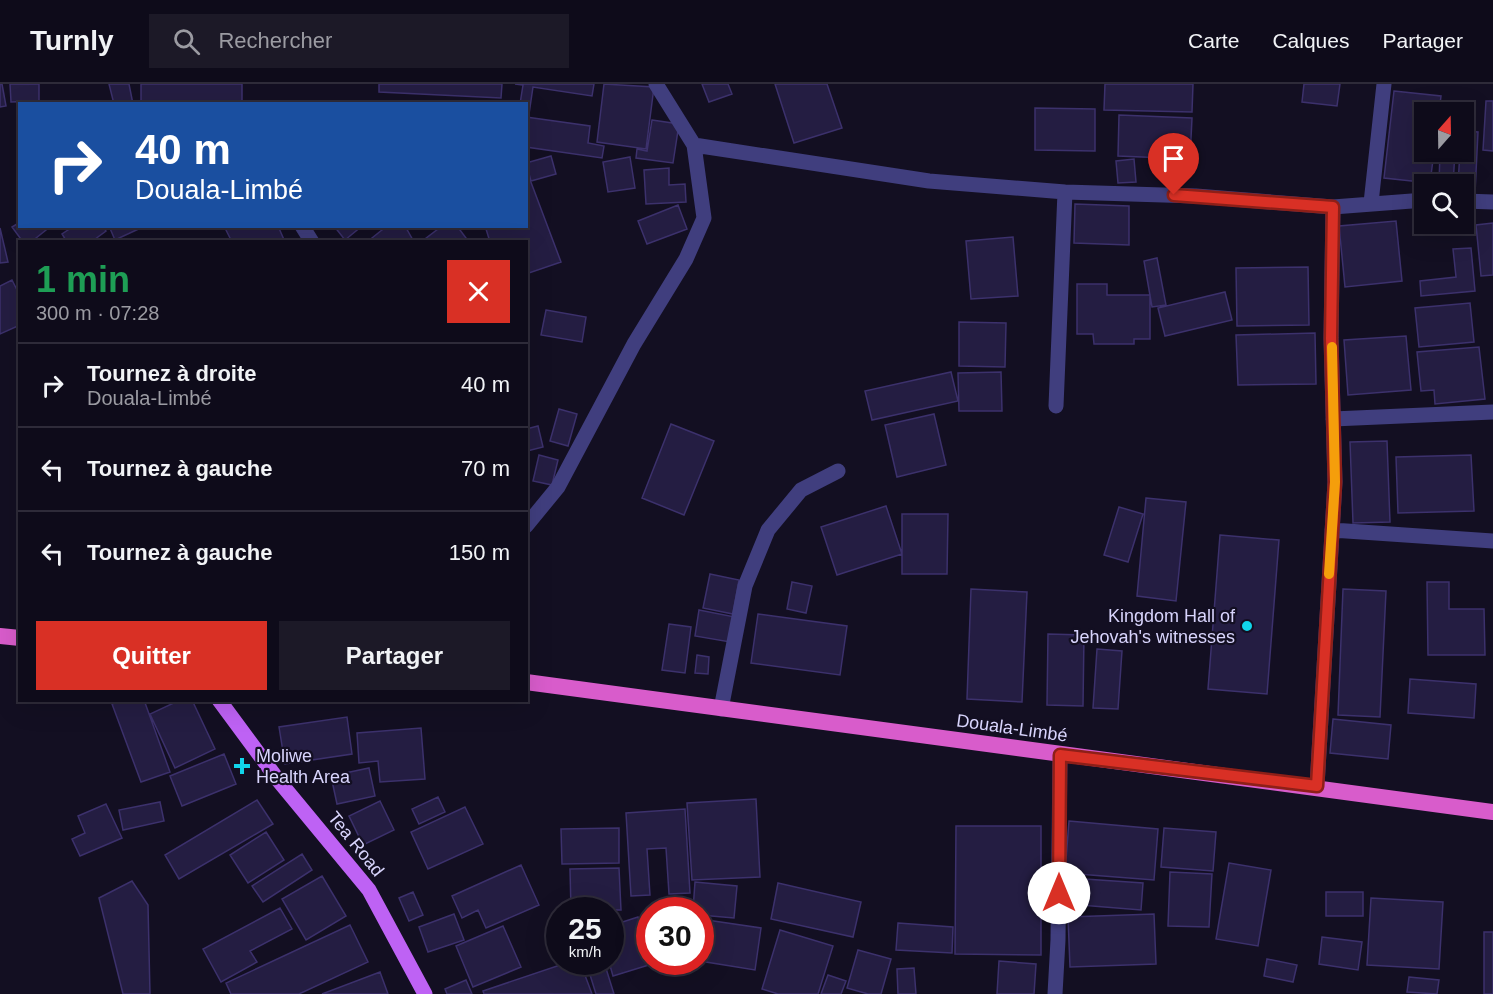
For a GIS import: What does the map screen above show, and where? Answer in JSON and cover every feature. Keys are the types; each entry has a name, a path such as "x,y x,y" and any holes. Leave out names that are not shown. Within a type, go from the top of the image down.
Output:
{"highway":[{"path":"0,636 18,638"},
{"name":"Douala-Limbé","path":"528,682 1060,755 1317,786 1434,806 1493,812"}],"main road":[{"name":"Tea Road","path":"220,702 278,780 369,890 421,982 425,994"}],"street":[{"path":"528,524 558,487 634,344 686,259 704,218 694,146 656,84"},
{"path":"1371,203 1384,84"},
{"path":"694,146 929,181 1065,192 1196,196 1333,207 1414,201"},
{"path":"1056,406 1065,192"},
{"path":"1474,201 1493,202"},
{"path":"1317,786 1332,530 1333,207"},
{"path":"1333,419 1493,412"},
{"path":"721,708 746,586 768,530 801,490 838,471"},
{"path":"1332,530 1493,541"},
{"path":"1054,994 1058,940 1060,755"}],"building":[{"path":"0,84 2,84 6,106 0,107"},
{"path":"10,84 39,84 39,101 11,102"},
{"path":"109,84 129,84 133,102 114,102"},
{"path":"141,84 242,84 242,102 141,102"},
{"path":"379,84 502,84 501,98 379,92"},
{"path":"515,84 594,84 592,96 533,87 529,114 528,102 520,102 523,85"},
{"path":"604,84 654,87 646,149 597,142"},
{"path":"702,84 728,84 732,94 709,102"},
{"path":"775,84 827,84 842,128 794,143"},
{"path":"1105,84 1193,84 1192,112 1104,110"},
{"path":"1304,84 1340,84 1337,106 1302,102"},
{"path":"1394,91 1441,96 1440,102 1414,102 1414,162 1433,162 1431,174 1414,174 1414,181 1384,178"},
{"path":"1486,101 1493,101 1493,151 1483,150"},
{"path":"1035,108 1095,109 1095,151 1035,150"},
{"path":"1119,115 1192,118 1190,159 1118,156"},
{"path":"528,117 590,126 588,143 604,146 602,158 528,147"},
{"path":"652,120 679,124 673,163 636,158 637,149 647,151"},
{"path":"1474,132 1478,132 1475,193 1474,174 1459,174 1459,162 1474,162"},
{"path":"551,156 556,174 531,181 528,162"},
{"path":"630,157 635,188 608,192 603,162"},
{"path":"1134,159 1136,182 1118,183 1116,161"},
{"path":"1440,162 1454,162 1454,174 1439,174"},
{"path":"669,168 669,185 685,184 686,202 646,204 644,170"},
{"path":"528,174 561,262 528,273 528,240 489,240 486,229 528,228"},
{"path":"1075,204 1129,206 1129,245 1074,243"},
{"path":"678,205 687,229 647,244 638,221"},
{"path":"1396,221 1402,281 1345,287 1339,226"},
{"path":"18,223 18,228 48,228 34,240 22,240 12,227"},
{"path":"1493,223 1493,275 1481,276 1476,225"},
{"path":"0,228 8,262 0,263"},
{"path":"71,228 104,228 106,231 94,240 66,240 62,234"},
{"path":"110,228 141,228 115,240"},
{"path":"225,228 279,228 284,240 231,240"},
{"path":"336,228 360,228 345,240"},
{"path":"384,228 406,228 413,240 370,240"},
{"path":"439,228 458,228 468,240 426,240"},
{"path":"1013,237 1018,296 971,299 966,241"},
{"path":"1471,248 1475,291 1421,296 1420,281 1456,277 1453,249"},
{"path":"1157,258 1166,305 1152,307 1144,261"},
{"path":"1308,267 1309,325 1237,326 1236,268"},
{"path":"12,280 18,292 18,326 0,334 0,286"},
{"path":"1077,284 1107,284 1107,295 1150,295 1150,339 1134,339 1134,344 1094,344 1093,334 1077,334"},
{"path":"1225,292 1232,320 1165,336 1158,308"},
{"path":"1470,303 1474,342 1419,347 1415,308"},
{"path":"546,310 586,317 582,342 541,335"},
{"path":"959,322 1006,323 1005,367 959,366"},
{"path":"1315,333 1316,384 1238,385 1236,335"},
{"path":"1406,336 1411,390 1348,395 1344,340"},
{"path":"1479,347 1485,399 1435,404 1434,390 1421,391 1417,352"},
{"path":"951,372 958,401 872,420 865,391"},
{"path":"1001,372 1002,411 959,411 958,373"},
{"path":"559,409 577,414 568,446 550,441"},
{"path":"934,414 946,465 897,477 885,425"},
{"path":"671,424 714,441 684,515 642,498"},
{"path":"538,426 543,447 528,451 528,428"},
{"path":"1387,441 1390,522 1353,523 1350,442"},
{"path":"539,455 558,460 552,485 533,481"},
{"path":"1471,455 1474,511 1398,513 1396,457"},
{"path":"1146,498 1186,502 1176,601 1137,596"},
{"path":"886,506 902,554 837,575 821,527"},
{"path":"1119,507 1143,514 1128,562 1104,555"},
{"path":"902,514 948,514 947,574 902,574"},
{"path":"1220,535 1279,540 1267,694 1208,689"},
{"path":"710,574 739,580 733,614 703,608"},
{"path":"792,582 812,586 806,613 787,609"},
{"path":"1427,582 1449,582 1449,609 1484,609 1485,655 1428,655"},
{"path":"971,589 1027,592 1022,702 967,699"},
{"path":"1343,589 1386,591 1380,717 1338,715"},
{"path":"699,610 735,617 730,642 695,636"},
{"path":"758,614 847,626 840,675 751,663"},
{"path":"669,624 691,627 685,673 662,670"},
{"path":"1048,634 1084,635 1083,706 1047,705"},
{"path":"1097,649 1122,651 1118,709 1093,708"},
{"path":"697,655 709,657 708,674 695,673"},
{"path":"1410,679 1476,684 1474,718 1408,713"},
{"path":"145,702 170,772 141,782 112,704"},
{"path":"176,702 193,702 215,749 175,768 150,714"},
{"path":"347,717 352,754 285,764 279,727"},
{"path":"1333,719 1391,725 1388,759 1330,753"},
{"path":"421,728 425,779 380,782 378,761 359,763 357,733"},
{"path":"224,754 236,784 182,806 170,776"},
{"path":"369,768 375,796 337,804 331,776"},
{"path":"438,797 445,812 419,824 412,809"},
{"path":"756,799 760,877 692,880 687,803"},
{"path":"257,800 273,824 179,879 165,855"},
{"path":"380,801 394,830 363,845 349,816"},
{"path":"160,802 164,821 123,830 119,810"},
{"path":"106,804 122,838 80,856 72,839 85,833 78,816"},
{"path":"465,807 483,844 428,869 411,832"},
{"path":"685,809 690,893 669,894 666,848 647,849 650,895 631,896 626,813"},
{"path":"1069,821 1158,829 1154,880 1065,873"},
{"path":"956,826 1041,826 1041,955 955,954"},
{"path":"619,828 619,863 562,864 561,829"},
{"path":"1164,828 1216,832 1213,871 1161,867"},
{"path":"266,832 284,860 248,883 230,855"},
{"path":"302,854 312,870 263,902 252,886"},
{"path":"1229,863 1271,870 1258,946 1216,939"},
{"path":"521,865 539,905 486,928 478,910 462,918 452,896"},
{"path":"619,868 620,897 571,897 570,869"},
{"path":"1170,872 1212,874 1209,927 1168,926"},
{"path":"322,876 346,916 306,940 282,899"},
{"path":"1070,878 1143,883 1141,910 1068,904"},
{"path":"132,881 148,905 150,994 123,994 99,898"},
{"path":"695,882 737,886 734,918 714,916 714,897 694,897"},
{"path":"778,883 861,902 853,937 771,919"},
{"path":"413,892 423,915 409,921 399,898"},
{"path":"1326,892 1363,892 1363,916 1326,916"},
{"path":"1371,898 1443,902 1439,969 1367,965"},
{"path":"280,908 292,929 250,951 257,962 221,982 203,949"},
{"path":"454,914 464,940 428,952 419,927"},
{"path":"1154,914 1156,964 1070,967 1068,917"},
{"path":"636,918 636,969 624,973 624,922"},
{"path":"714,921 761,928 755,970 714,963"},
{"path":"898,923 953,927 952,953 896,950"},
{"path":"350,925 368,962 299,994 231,994 226,983"},
{"path":"503,926 521,967 473,987 456,946"},
{"path":"780,930 833,946 818,994 778,994 762,989"},
{"path":"1484,932 1493,932 1493,994 1484,994"},
{"path":"1322,937 1362,942 1358,970 1319,964"},
{"path":"858,950 891,959 881,994 868,994 847,988"},
{"path":"1267,959 1297,965 1293,982 1264,976"},
{"path":"999,961 1036,964 1034,994 997,994"},
{"path":"914,968 916,994 898,994 897,969"},
{"path":"546,970 546,975 585,975 592,994 484,994 483,991"},
{"path":"380,972 388,994 322,994"},
{"path":"590,975 608,975 614,994 596,994"},
{"path":"828,975 846,981 841,994 821,994"},
{"path":"1409,977 1439,980 1437,994 1407,992"},
{"path":"466,980 472,994 447,994 445,989"}],"slow traffic":[{"path":"1329,574 1335,482 1332,347"}],"place":[{"name":"Kingdom Hall of Jehovah's witnesses","path":"1247,626"},
{"name":"Moliwe Health Area","path":"242,766"}],"route":[{"path":"1059,893 1060,755 1317,786 1335,482 1331,338 1333,207 1174,195"}]}
